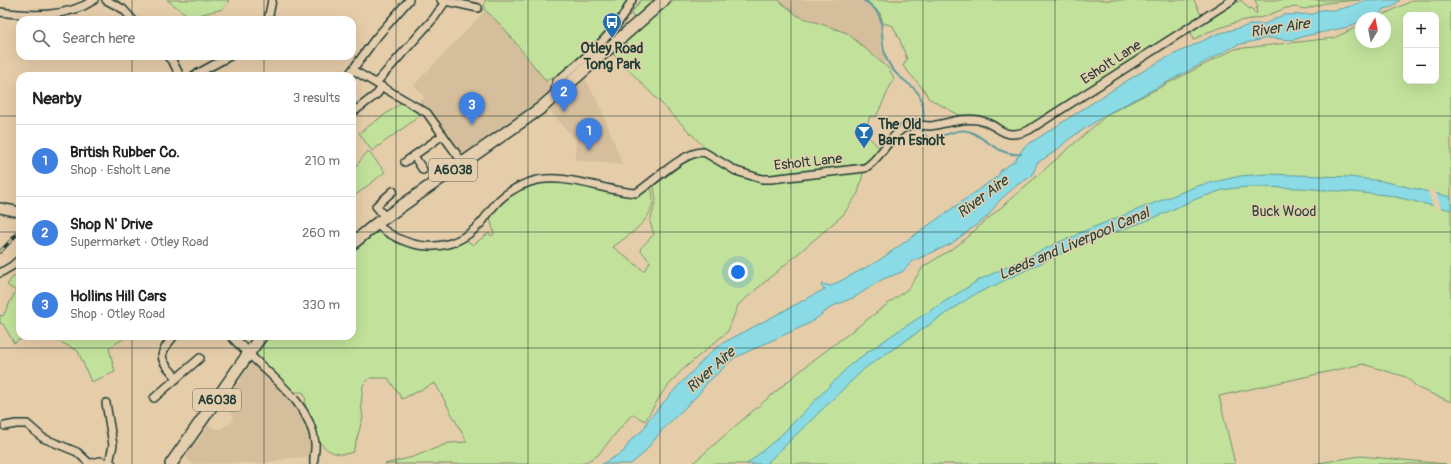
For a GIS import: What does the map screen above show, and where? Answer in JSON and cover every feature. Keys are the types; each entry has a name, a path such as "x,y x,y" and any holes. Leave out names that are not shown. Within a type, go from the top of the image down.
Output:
{"main road":[{"name":"A6038","path":"356,241 381,221 494,143 555,96 664,0"},
{"name":"A6038","path":"171,464 231,382 248,353 258,340"}],"street":[{"path":"0,12 43,16 74,8 94,0"},
{"path":"106,0 123,9 129,16"},
{"path":"269,16 272,0"},
{"path":"409,0 375,39 353,70 427,113 463,163"},
{"path":"555,96 556,82 605,40 623,18 632,0"},
{"name":"Esholt Lane","path":"381,221 395,236 426,247 439,247 454,243 471,233 485,220 500,199 516,188 531,181 546,179 564,180 636,193 681,160 698,152 704,152 744,174 762,179 771,179 861,169 871,163 901,130 908,126 975,120 985,122 1000,132 1011,135 1029,130 1232,0"},
{"path":"356,110 376,94 379,85 434,18 443,1 478,8"},
{"path":"171,60 178,72"},
{"path":"200,72 223,60"},
{"path":"405,162 443,135"},
{"path":"414,156 423,170"},
{"path":"381,221 376,206 393,191"},
{"path":"0,208 16,212"},
{"path":"0,273 16,262"},
{"path":"170,340 164,347 161,357 163,362 177,378"},
{"path":"236,340 296,401 304,412 315,443 314,464"},
{"path":"154,398 200,358"},
{"path":"5,426 27,424 43,438 77,452 88,464 100,461 111,463 114,445 106,403"}],"shaded area":[{"path":"778,0 866,0 880,13 883,23 881,50 888,58 883,63 847,33 798,16"},
{"path":"486,10 503,27 524,55 554,89 463,157 427,108 417,102 425,98 414,85"},
{"path":"585,78 600,106 623,165 575,160 576,140 549,110"},
{"path":"253,361 296,404 310,429 312,443 311,457 290,458 261,464 193,464 186,457 208,425 215,429 221,429 232,422 234,416 223,406"}],"green space":[{"path":"167,0 229,0 223,9 189,16"},
{"path":"485,0 629,0 613,22 592,45 569,66 546,81 503,27 484,9"},
{"path":"641,0 653,0 634,18 631,14"},
{"path":"673,0 778,0 798,16 847,33 888,68 894,78 876,117 870,116 867,125 868,136 880,149 868,161 861,164 767,175 745,171 729,164 709,152 613,54"},
{"path":"866,0 1194,0 1201,15 1197,20 1017,133 1011,133 992,119 963,117 928,98 925,91 903,66 907,59 893,26 883,23 880,13"},
{"path":"1241,0 1249,9 1252,8 1254,13 1257,13 1256,8 1258,7 1255,0 1360,0 1325,3 1305,9 1296,7 1286,8 1263,17 1240,21 1208,32 1193,40 1191,31"},
{"name":"Buck Wood","path":"1414,0 1451,0 1451,402 1418,388 1406,377 1363,364 1219,396 1235,464 692,464 811,362 909,288 923,267 958,245 1108,114 1235,49 1334,38 1355,28 1355,48 1391,48 1391,12 1389,12"},
{"path":"401,103 421,115 372,151 359,133"},
{"path":"368,151 385,172 356,195 356,166"},
{"path":"693,156 704,157 751,179 864,170 858,193 843,215 738,305 728,331 681,371 662,393 645,421 632,414 597,456 581,464 385,464 413,457 449,443 467,442 435,383 402,399 388,378 370,378 363,385 361,405 363,417 353,452 344,454 335,453 327,449 315,437 308,420 303,392 290,392 254,357 267,340 356,340 356,249 379,231 417,248 465,239 473,245 489,233 491,236 494,234 490,217 503,203 524,187 538,183 581,185 631,195 640,194 651,188 653,198 652,207 648,215 636,230 613,247 644,271 650,262 640,249 654,234 650,222 656,200 654,186"},
{"path":"13,277 16,277 16,291 7,285"},
{"path":"16,291 16,340 19,340 14,343 3,324 0,323 0,315 3,316"},
{"path":"57,340 121,340 109,348 115,372 91,382 78,351"},
{"path":"1360,456 1446,464 1313,464"}],"water":[{"name":"River Aire","path":"1365,0 1400,0 1392,7 1384,9 1381,12 1355,12 1355,24 1348,27 1293,40 1268,38 1237,45 1107,114 1069,139 1056,151 1037,163 1032,176 1017,185 1000,200 987,217 951,244 913,261 902,272 883,279 855,297 833,306 810,323 734,358 707,383 697,396 664,428 642,455 631,464 602,464 623,452 631,440 644,429 648,420 678,386 711,352 723,343 825,289 821,286 822,284 831,286 878,261 998,176 1001,170 1015,161 1024,147 1128,80 1162,60 1217,34 1254,24 1265,24 1283,15 1314,14 1322,10 1335,10"},
{"name":"Leeds and Liverpool Canal","path":"1268,174 1349,177 1382,181 1451,197 1451,210 1387,195 1300,188 1236,188 1223,190 1196,199 1149,220 1081,244 972,296 865,368 766,464 747,464 779,437 852,363 898,331 979,280 1066,239 1071,239 1079,233 1197,186 1240,176"}],"pier":[{"path":"1427,189 1435,191 1442,210 1433,207"}],"waterway":[{"path":"863,0 872,6 877,12 882,27 884,51 892,69 912,86 921,99 923,123"},
{"path":"923,128 923,133 928,138 939,137 960,131 971,132 1007,153 1021,154"}],"railway":[{"path":"0,252 16,235"}],"place":[{"name":"Otley Road Tong Park","path":"612,39"},
{"name":"Shop N' Drive","path":"564,112"},
{"name":"Hollins Hill Cars","path":"472,125"},
{"name":"The Old Barn Esholt","path":"864,149"},
{"name":"British Rubber Co.","path":"589,151"}]}
